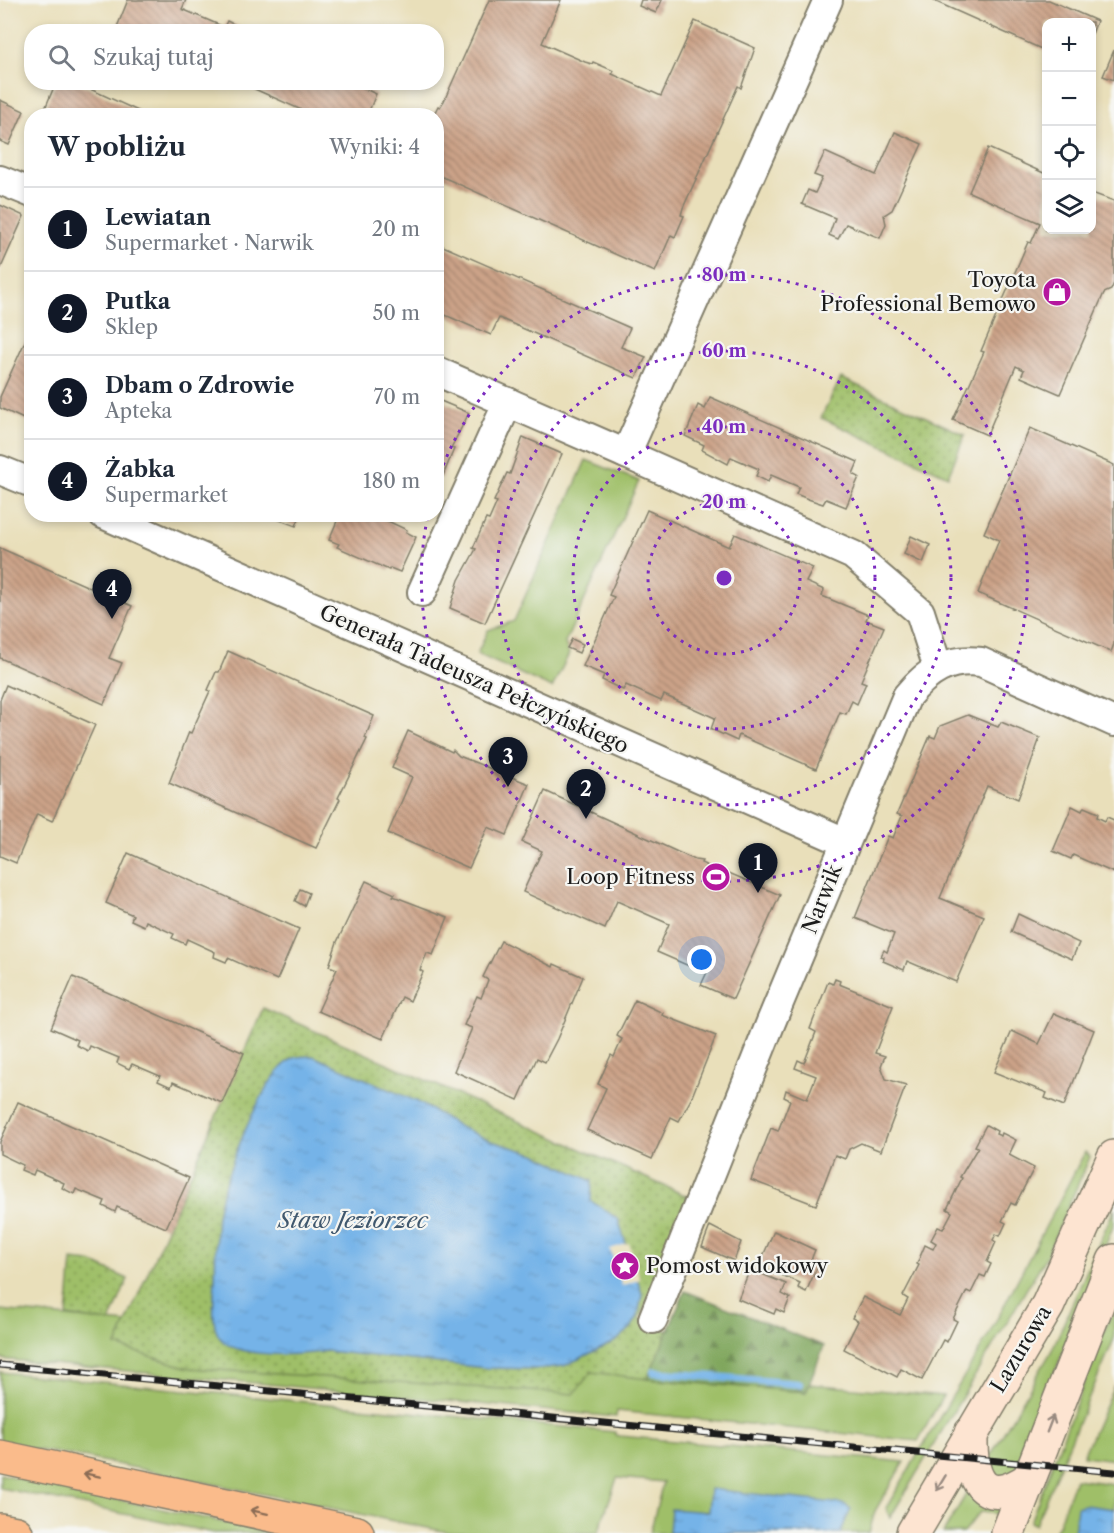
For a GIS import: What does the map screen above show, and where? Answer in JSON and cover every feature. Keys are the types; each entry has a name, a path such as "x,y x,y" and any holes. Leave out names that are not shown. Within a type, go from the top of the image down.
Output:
{"highway":[{"path":"0,1457 357,1533"},
{"path":"0,1530 16,1533"}],"main road":[{"name":"Lazurowa","path":"913,1533 1048,1305 1114,1157"},
{"path":"1008,1533 1114,1261"},
{"path":"971,1433 971,1465 973,1474 981,1484 996,1491 1007,1490 1029,1479"}],"street":[{"path":"626,454 828,0"},
{"path":"0,180 24,190"},
{"path":"444,374 853,555 920,612 939,668"},
{"path":"445,516 508,402"},
{"path":"0,470 24,480"},
{"name":"Generała Tadeusza Pełczyńskiego","path":"121,522 845,842"},
{"path":"422,592 443,522"},
{"name":"Narwik","path":"653,1319 845,842 907,696 920,680 939,668 961,660 981,662 1114,722"}],"green space":[{"path":"841,378 965,435 948,476 821,418"},
{"path":"586,460 639,481 565,643 569,654 552,688 477,654 488,630 514,621"},
{"name":"Staw Jeziorzec","path":"263,1008 689,1197 640,1319 668,1331 647,1379 591,1372 574,1394 189,1368 116,1346"},
{"path":"1085,1152 1090,1157 1047,1255 890,1518 886,1508 988,1336"},
{"path":"1114,1209 1114,1224 1016,1470 1005,1479 989,1472 989,1458 1051,1352"},
{"path":"72,1260 91,1262 128,1279 110,1322 67,1316"},
{"path":"685,1291 824,1346 806,1392 647,1379"},
{"path":"1114,1306 1114,1339 1035,1525 1030,1522"},
{"path":"0,1310 126,1323 116,1346 591,1372 806,1392 809,1384 943,1396 918,1441 617,1411 616,1417 0,1359"},
{"path":"0,1372 615,1432 615,1435 620,1436 904,1462 875,1511 869,1533 650,1533 663,1482 617,1478 598,1533 452,1533 77,1456 0,1444"},
{"path":"1114,1386 1114,1460 1083,1456"},
{"path":"0,1474 273,1533 214,1533 0,1488"},
{"path":"1075,1479 1114,1484 1114,1533 1055,1533"},
{"path":"968,1491 1002,1506 999,1514 980,1512 963,1533 943,1533"}],"water":[{"name":"Staw Jeziorzec","path":"313,1056 418,1102 460,1127 491,1141 535,1154 592,1181 591,1201 618,1219 642,1294 638,1316 631,1328 616,1341 564,1366 537,1369 486,1368 327,1351 268,1354 237,1349 225,1343 218,1335 214,1322 216,1232 220,1200 245,1130 269,1084 294,1058"},
{"path":"710,1489 844,1504 851,1509 840,1533 669,1533 671,1509 708,1512"},
{"path":"1084,1505 1114,1509 1114,1533 1074,1533 1077,1507"}],"pier":[{"path":"629,1243 640,1279 622,1286 610,1249"}],"building":[{"path":"128,0 186,0 182,9 217,24 118,24"},
{"path":"489,0 561,0 542,43 585,62 592,64 593,62 614,71 612,74 661,96 695,21 755,48 741,88 738,86 683,208 681,215 684,216 675,237 671,235 655,272 444,178 444,108 437,108 444,101"},
{"path":"641,0 662,0 656,13 639,6"},
{"path":"932,0 1049,0 1090,18 1042,18 1042,49"},
{"path":"1114,50 1114,80 1103,76"},
{"path":"53,90 92,90 132,108 45,108"},
{"path":"257,90 367,90 376,94 370,108 297,108"},
{"path":"0,100 24,111 9,145 0,141"},
{"path":"895,132 922,144 892,210 884,215 886,224 880,238 846,224 838,239 829,235 835,218 802,204 808,190 815,193 822,178 814,175 825,152 876,175"},
{"name":"Toyota Professional Bemowo","path":"988,148 1042,172 1042,234 1096,234 1096,194 1114,201 1114,283 1111,290 1104,293 1060,394 1021,377 1024,370 1016,366 987,435 953,420 984,352 981,351 1028,242 1031,243 1040,223 969,192"},
{"path":"0,205 24,216 0,270"},
{"path":"444,247 630,328 621,347 646,357 636,378 499,318 491,335 444,314"},
{"path":"24,344 24,419 0,408 0,397"},
{"path":"710,397 858,462 853,474 859,477 846,507 826,499 823,504 808,499 796,494 799,487 771,475 768,482 756,476 759,469 731,457 728,464 702,450 704,445 685,436 698,405 705,409"},
{"path":"444,402 469,413 451,448 454,449 444,473"},
{"path":"1030,428 1114,465 1114,644 1111,652 978,593 999,540 984,533"},
{"path":"523,437 562,454 485,623 450,608 459,580 476,549 473,548 486,519 489,520 497,502 494,501 507,473 510,474"},
{"path":"647,510 729,547 735,534 813,568 806,582 824,590 822,596 868,615 866,620 884,627 861,681 866,683 857,704 852,701 846,714 840,712 816,769 739,735 737,741 711,729 715,718 664,695 661,701 626,685 623,690 602,680 604,675 583,666 614,597 609,595"},
{"path":"285,522 298,522 296,526"},
{"path":"337,522 390,522 416,537 400,572 390,568 389,570 337,547 339,544 329,540"},
{"path":"911,536 930,545 923,563 904,554"},
{"path":"0,548 132,606 109,658 122,663 104,704 0,658"},
{"path":"572,639 583,644 579,653 567,648"},
{"path":"228,651 374,716 365,738 367,739 316,848 169,783 189,732 191,733 216,672 219,672"},
{"path":"6,685 95,725 52,821 37,814 16,863 0,856 0,700"},
{"path":"968,715 998,727 1001,722 1040,738 1018,799 987,786 940,898 984,916 956,982 907,961 904,970 883,961 884,957 881,956 884,950 887,952 894,934 855,918 888,836 893,838 902,816 897,814 930,736 935,738 940,726"},
{"path":"408,731 452,752 453,750 459,756 529,784 507,835 488,827 469,868 388,833 412,777 392,768"},
{"path":"545,791 695,860 702,861 701,863 721,872 722,870 780,895 733,999 701,985 709,968 691,960 689,966 657,952 669,924 617,901 605,929 523,892 542,851 522,842"},
{"path":"1072,806 1082,811 1084,807 1098,813 1097,817 1105,821 1107,817 1114,820 1114,873 1073,855 1071,859 1053,851"},
{"path":"128,853 299,929 277,980 228,958 226,962 214,957 215,952 187,939 185,944 172,938 174,934 146,921 144,926 131,920 133,915 106,903"},
{"path":"366,881 395,894 393,896 448,917 433,955 427,953 420,970 423,972 410,1001 402,997 383,1039 318,1011 337,969 329,966 337,942"},
{"path":"300,889 309,893 304,906 295,901"},
{"path":"1018,914 1079,943 1072,959 1011,932"},
{"path":"501,941 553,967 554,964 583,977 545,1062 537,1058 518,1100 454,1071 472,1028 464,1025 477,996 481,998 488,980 483,977"},
{"path":"73,977 244,1053 222,1103 173,1082 171,1087 158,1081 160,1076 132,1064 129,1069 117,1063 119,1058 90,1046 88,1051 76,1045 78,1040 51,1028"},
{"path":"835,979 840,981 839,984 893,1006 875,1053 885,1056 881,1066 886,1079 906,1085 881,1151 861,1143 849,1149 845,1159 835,1155 816,1205 751,1180 771,1128 778,1131 790,1100 784,1097 786,1090 807,1099 816,1076 795,1068 798,1060 804,1063 816,1032 810,1029 828,982 833,984"},
{"path":"635,1000 663,1013 662,1015 716,1036 691,1099 679,1121 671,1117 652,1159 587,1130 606,1088 598,1084 611,1055 614,1057 622,1039 617,1036"},
{"path":"1054,1013 1094,1030 1064,1106 1045,1098 1047,1093 994,1072 1012,1031 1039,1044"},
{"path":"18,1102 189,1178 166,1228 117,1207 115,1212 103,1206 105,1201 76,1189 74,1194 62,1188 64,1183 35,1170 33,1175 21,1170 23,1165 0,1154 0,1142"},
{"path":"986,1125 997,1131 996,1134 1001,1136 1002,1133 1016,1140 1009,1155 1034,1168 1015,1205 1011,1203 1002,1221 1006,1223 1000,1236 996,1234 993,1240 996,1242 987,1262 991,1264 985,1277 980,1275 971,1293 967,1291 953,1319 957,1321 947,1342 943,1340 922,1380 901,1369 897,1377 844,1349 858,1321 852,1318 863,1297 900,1315 908,1299 903,1296 919,1265 917,1264 925,1245 933,1249 936,1243 931,1240 938,1227 943,1229 952,1212 947,1209 962,1178 960,1177 978,1147 975,1146"},
{"path":"710,1226 741,1242 734,1261 702,1247"},
{"path":"774,1231 815,1250 811,1260 819,1263 806,1292 798,1288 800,1283 759,1265"},
{"path":"750,1269 786,1284 782,1294 790,1298 784,1313 776,1309 774,1314 738,1299"}],"waterway":[{"path":"654,1372 799,1384"}],"railway":[{"path":"0,1365 1114,1472"}],"place":[{"name":"Toyota Professional Bemowo","path":"1057,292"},
{"name":"Żabka","path":"112,619"},
{"name":"Dbam o Zdrowie","path":"508,787"},
{"name":"Putka","path":"586,819"},
{"name":"Loop Fitness","path":"716,877"},
{"name":"Lewiatan","path":"758,893"},
{"name":"Pomost widokowy","path":"625,1266"}]}
